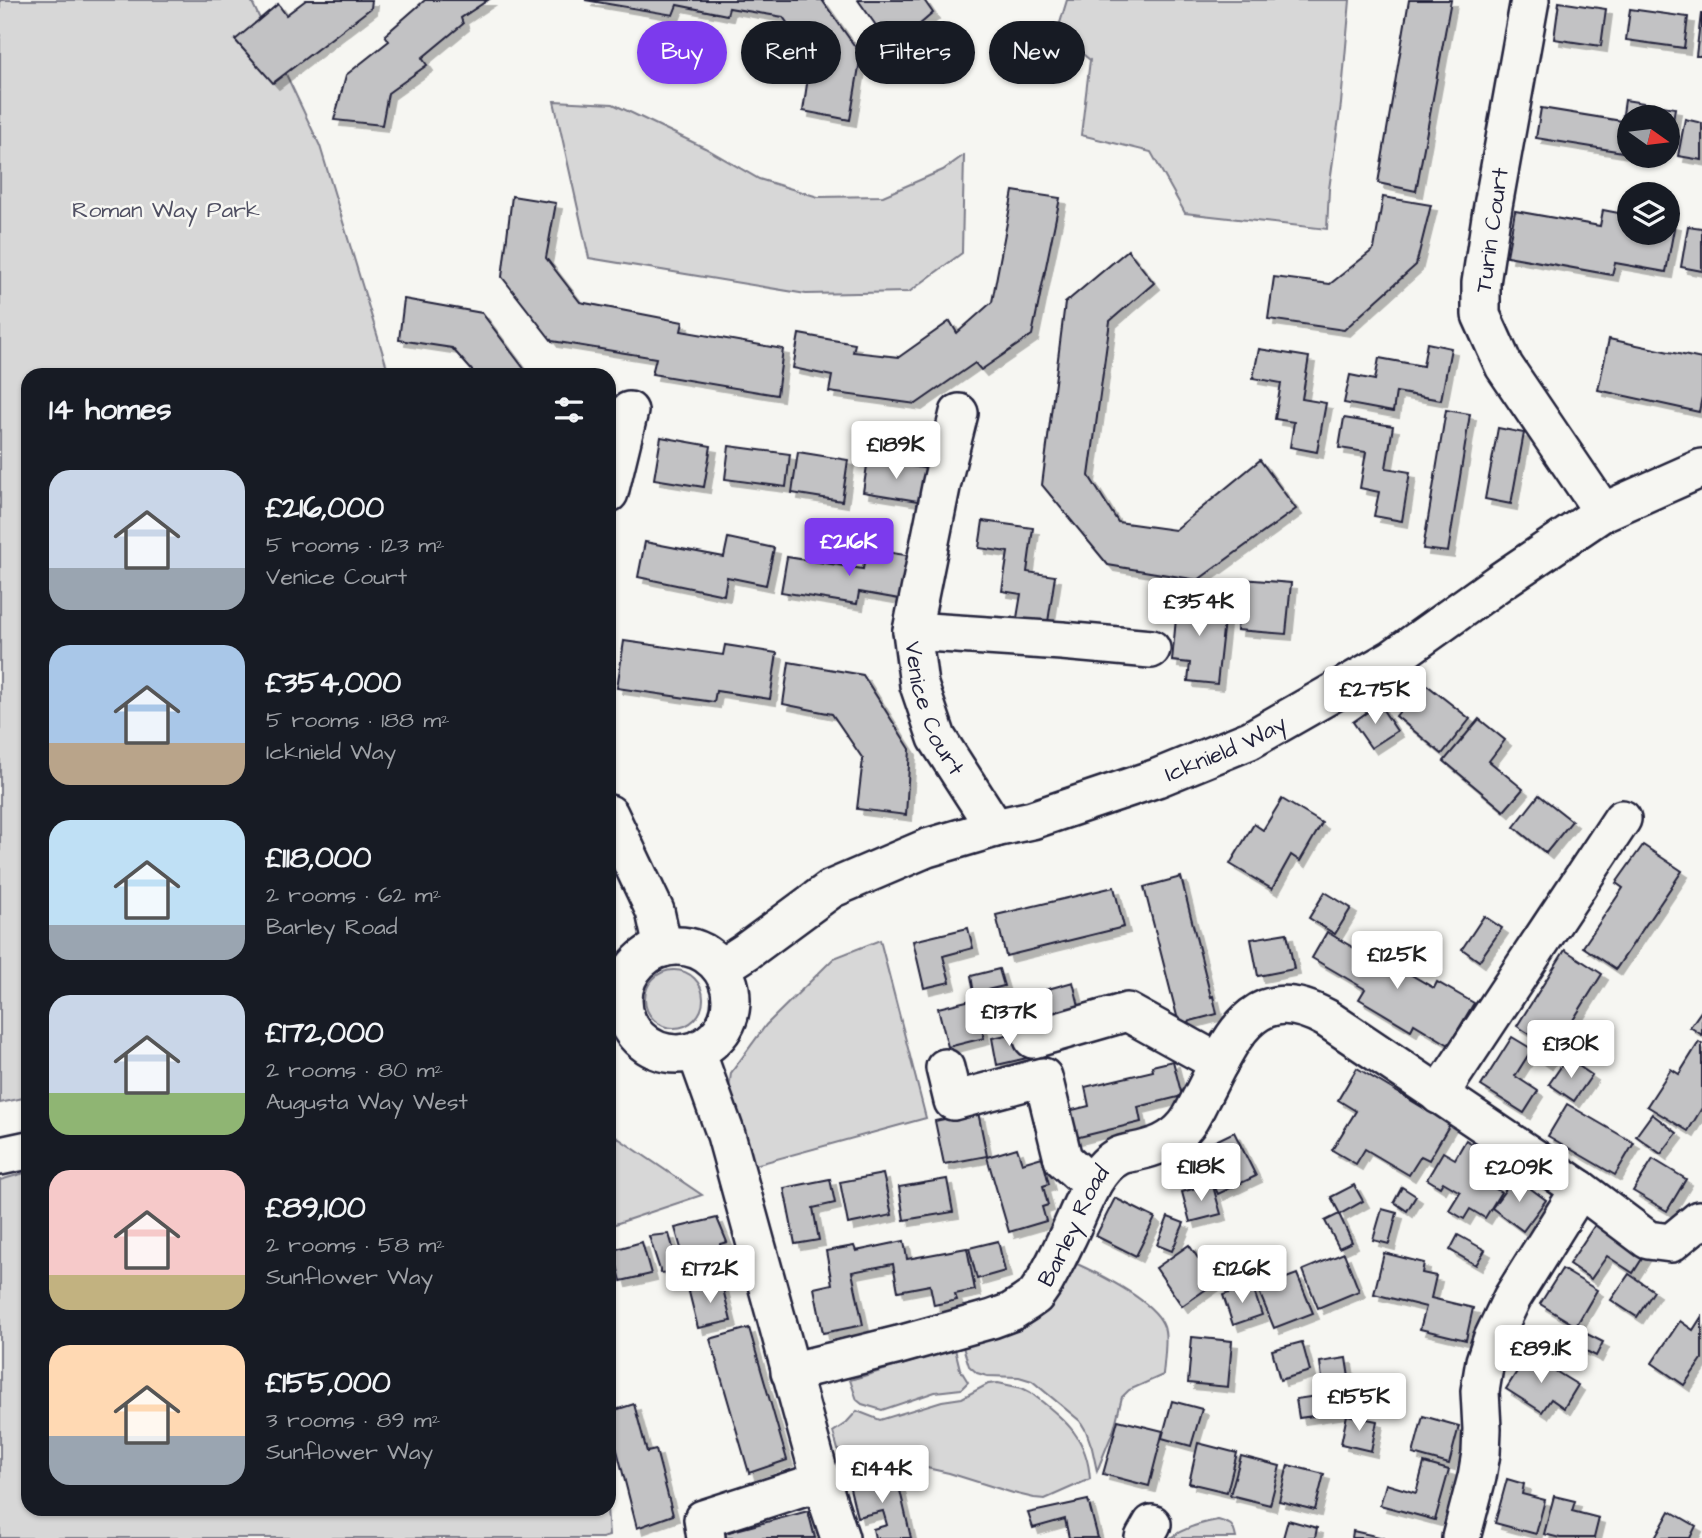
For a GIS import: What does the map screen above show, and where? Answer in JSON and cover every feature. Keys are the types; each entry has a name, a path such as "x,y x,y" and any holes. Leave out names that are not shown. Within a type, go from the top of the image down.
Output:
{"street":[{"name":"Turin Court","path":"1530,0 1490,217 1481,283 1482,315 1504,366 1603,512"},
{"path":"616,464 629,411"},
{"name":"Venice Court","path":"959,413 912,631 919,685 937,738 995,828"},
{"name":"Icknield Way","path":"721,968 831,889 927,848 1032,820 1157,778 1250,740 1392,659 1603,512 1702,468"},
{"path":"912,631 1151,649"},
{"path":"1439,1095 1622,819"},
{"path":"616,829 655,911 663,948"},
{"path":"674,946 695,949 714,960 729,984 729,1016 722,1031 711,1043 681,1055 666,1054 651,1048 639,1039 616,1013 627,979 635,965 648,954 663,948 674,946"},
{"name":"Barley Road","path":"790,1372 992,1319 1011,1312 1035,1296 1100,1172 1120,1155 1152,1148 1168,1142 1178,1134 1188,1124 1235,1035 1246,1022 1268,1007 1292,1005 1326,1018 1580,1189 1648,1240 1671,1243 1701,1219"},
{"path":"1033,1039 1127,1012 1219,1063"},
{"path":"696,1051 726,1135 790,1372 840,1538"},
{"path":"945,1068 953,1101 1043,1077 1063,1159 1092,1185"},
{"path":"0,1156 21,1152"},
{"path":"1461,1538 1482,1453 1480,1391 1492,1340 1511,1298 1580,1189"},
{"path":"699,1528 821,1481"}],"green space":[{"name":"Roman Way Park","path":"0,0 251,0 320,146 387,368 21,368 21,1098 0,1103"},
{"path":"1067,0 1350,0 1327,229 1185,213 1151,152 1081,135 1090,60 1085,56 1085,21 1061,21"},
{"path":"554,101 613,104 705,148 759,179 818,197 883,196 943,170 964,155 962,253 909,292 806,294 589,258"},
{"path":"880,940 926,1118 744,1168 728,1098 731,1073 766,1025 834,958"},
{"path":"674,970 695,978 703,999 695,1020 674,1028 653,1020 645,999 653,978"},
{"path":"616,1137 702,1195 616,1224"},
{"path":"21,1174 21,1516 608,1516 609,1536 0,1538 0,1180"},
{"path":"1075,1263 1141,1300 1161,1320 1166,1335 1163,1375 1129,1390 1122,1397 1114,1429 1097,1471 1092,1448 1080,1421 1032,1381 977,1373 969,1366 963,1347 1033,1322 1051,1306"},
{"path":"955,1349 960,1369 968,1382 961,1389 935,1392 882,1410 857,1400 850,1380"},
{"path":"998,1383 1030,1392 1071,1428 1084,1450 1090,1479 1045,1499 896,1461 844,1471 833,1432 857,1411 880,1420 942,1401 962,1398 988,1384"},
{"path":"1218,1520 1231,1525 1236,1538 1170,1538 1192,1526"}],"building":[{"path":"306,0 372,0 371,8 273,83 235,40 278,4 286,15"},
{"path":"425,0 488,0 461,18 463,24 422,58 427,65 388,93 382,125 334,120 346,75 389,41 385,35"},
{"path":"585,0 822,0 837,21 786,21 783,17 729,8 727,15 677,5 673,15"},
{"path":"858,0 924,0 933,13 924,21 873,21"},
{"path":"1409,0 1451,0 1416,191 1378,183"},
{"path":"1559,2 1606,9 1601,46 1554,39"},
{"path":"1630,9 1688,17 1684,48 1626,40"},
{"path":"1701,14 1702,56 1696,56"},
{"path":"841,27 855,47 856,84 850,120 803,111 807,84 841,84"},
{"path":"1625,100 1656,105 1624,105"},
{"path":"1541,108 1617,120 1617,151 1536,138"},
{"path":"1685,119 1702,123 1702,160 1680,156"},
{"path":"1013,191 1060,198 1032,335 981,370 975,363 916,404 829,392 832,376 793,368 799,334 855,344 853,352 899,357 950,321 957,333 992,302"},
{"path":"512,196 556,203 546,258 580,302 683,322 681,331 783,349 777,395 652,374 656,358 552,341 502,277"},
{"path":"1383,197 1431,205 1416,265 1344,330 1268,319 1274,277 1330,284 1374,249"},
{"path":"1603,210 1617,213 1617,245 1671,245 1666,272 1615,263 1612,275 1507,256 1515,211 1600,226"},
{"path":"1688,226 1702,228 1702,271 1681,267"},
{"path":"1128,250 1154,283 1110,321 1089,476 1118,522 1175,530 1260,460 1296,509 1198,580 1108,565 1042,485 1065,303"},
{"path":"404,299 482,313 523,368 470,368 452,348 399,340"},
{"path":"1609,339 1702,359 1702,397 1699,412 1598,390"},
{"path":"1427,343 1451,348 1441,400 1396,392 1393,412 1344,403 1350,375 1375,380 1379,358 1423,366"},
{"path":"1259,349 1309,357 1302,399 1326,403 1317,452 1290,447 1294,422 1275,419 1281,383 1253,378"},
{"path":"1446,410 1470,414 1448,552 1423,549"},
{"path":"1344,418 1393,426 1386,468 1410,472 1402,521 1374,516 1379,492 1360,488 1366,452 1339,448"},
{"path":"1498,428 1524,433 1511,504 1485,499"},
{"path":"661,437 711,446 704,487 654,479"},
{"path":"729,446 790,454 786,487 725,479"},
{"path":"798,452 848,460 842,501 792,493"},
{"path":"868,459 929,469 924,502 863,492"},
{"path":"983,521 1033,528 1027,572 1055,576 1048,622 1017,618 1021,594 1002,591 1008,552 979,548"},
{"path":"728,538 774,548 766,585 727,577 724,595 638,577 645,542 724,557"},
{"path":"866,549 912,556 905,600 859,592 857,604 781,592 787,557 863,569"},
{"path":"1241,579 1291,583 1286,634 1237,630"},
{"path":"1178,597 1226,602 1217,684 1188,681 1190,663 1172,661"},
{"path":"624,641 723,655 725,645 777,653 770,699 716,691 714,702 617,688"},
{"path":"789,662 863,675 910,749 906,815 857,809 863,759 832,714 783,704"},
{"path":"1423,682 1470,719 1442,754 1396,716"},
{"path":"1379,704 1397,731 1371,748 1353,722"},
{"path":"1479,719 1505,740 1489,761 1523,789 1504,811 1444,761"},
{"path":"1539,795 1572,821 1546,853 1514,827"},
{"path":"1282,799 1322,823 1300,861 1291,855 1272,889 1230,864 1254,824 1263,830"},
{"path":"1643,845 1682,871 1616,969 1583,947 1623,888 1616,883"},
{"path":"1181,877 1217,1014 1179,1024 1144,887"},
{"path":"1114,887 1124,927 1006,956 996,915"},
{"path":"1325,892 1351,908 1335,934 1309,918"},
{"path":"1484,916 1502,928 1479,961 1462,949"},
{"path":"968,928 973,948 943,956 950,982 924,988 913,941"},
{"path":"1327,932 1381,964 1384,959 1434,988 1437,982 1474,1003 1449,1045 1414,1024 1411,1030 1359,999 1365,989 1312,958"},
{"path":"1287,933 1294,969 1258,976 1251,939"},
{"path":"1565,950 1602,974 1546,1063 1531,1053 1539,1040 1517,1026"},
{"path":"999,969 1004,986 974,993 971,976"},
{"path":"1073,982 1079,1006 1030,1019 1023,996"},
{"path":"975,999 984,1038 948,1047 938,1008"},
{"path":"1702,1010 1702,1035 1690,1027"},
{"path":"1021,1032 1027,1058 997,1065 992,1038"},
{"path":"1512,1037 1532,1049 1515,1076 1538,1091 1524,1113 1481,1086"},
{"path":"1699,1042 1702,1044 1702,1108 1688,1131 1647,1106 1671,1069 1679,1074"},
{"path":"1567,1058 1592,1075 1574,1101 1549,1084"},
{"path":"1173,1061 1182,1096 1138,1107 1141,1122 1071,1139 1064,1112 1089,1106 1085,1087 1153,1071 1152,1066"},
{"path":"1357,1068 1450,1124 1429,1160 1421,1156 1409,1175 1365,1149 1356,1164 1332,1150 1356,1111 1338,1100"},
{"path":"1567,1104 1634,1143 1615,1175 1548,1136"},
{"path":"978,1112 987,1156 944,1164 935,1121"},
{"path":"1652,1114 1677,1133 1661,1154 1636,1136"},
{"path":"1234,1132 1256,1176 1218,1194 1197,1150"},
{"path":"1466,1140 1503,1162 1489,1185 1501,1192 1485,1218 1470,1209 1464,1219 1449,1210 1460,1192 1443,1182 1440,1187 1427,1179 1443,1152 1455,1159"},
{"path":"1017,1148 1022,1163 1042,1157 1049,1184 1043,1186 1048,1205 1042,1207 1046,1221 1009,1232 987,1157"},
{"path":"1653,1159 1686,1179 1667,1211 1633,1191"},
{"path":"883,1174 892,1215 848,1224 840,1182"},
{"path":"1515,1177 1546,1200 1523,1231 1492,1208"},
{"path":"830,1179 835,1203 813,1208 819,1240 795,1244 784,1188"},
{"path":"947,1179 953,1212 904,1220 899,1187"},
{"path":"1212,1183 1221,1214 1190,1222 1182,1192"},
{"path":"1354,1185 1363,1201 1340,1214 1331,1197"},
{"path":"1402,1187 1416,1196 1407,1211 1394,1202"},
{"path":"1115,1198 1155,1218 1136,1256 1096,1236"},
{"path":"1382,1209 1397,1213 1389,1244 1373,1240"},
{"path":"1339,1214 1352,1242 1339,1248 1325,1221"},
{"path":"1168,1217 1184,1223 1172,1251 1157,1245"},
{"path":"717,1218 727,1242 720,1244 721,1258 708,1263 706,1255 685,1262 675,1228"},
{"path":"1597,1222 1645,1254 1633,1273 1607,1256 1591,1279 1569,1264"},
{"path":"669,1234 680,1271 661,1273 649,1236"},
{"path":"1458,1235 1485,1250 1476,1265 1450,1250"},
{"path":"904,1241 907,1259 967,1248 975,1290 955,1294 957,1300 934,1305 930,1285 898,1291 893,1264 852,1272 863,1325 823,1333 814,1288 832,1284 826,1251 854,1246 856,1251"},
{"path":"998,1241 1005,1271 977,1279 969,1248"},
{"path":"642,1242 651,1274 621,1281 616,1249"},
{"path":"1189,1245 1215,1283 1182,1306 1156,1268"},
{"path":"1344,1253 1359,1291 1318,1308 1303,1270"},
{"path":"1384,1253 1424,1263 1422,1273 1436,1276 1431,1298 1473,1308 1466,1340 1420,1329 1426,1307 1374,1294"},
{"path":"1562,1269 1597,1290 1576,1326 1540,1304"},
{"path":"1269,1271 1273,1283 1297,1274 1313,1313 1274,1328 1253,1277"},
{"path":"1629,1274 1654,1291 1637,1317 1611,1300"},
{"path":"721,1281 731,1321 698,1328 688,1288"},
{"path":"1252,1285 1262,1315 1233,1325 1223,1295"},
{"path":"1702,1316 1702,1359 1684,1385 1652,1363 1680,1321 1693,1330"},
{"path":"749,1328 787,1460 749,1473 710,1339"},
{"path":"1575,1328 1603,1342 1596,1356 1568,1342"},
{"path":"1192,1337 1232,1341 1228,1387 1188,1383"},
{"path":"1302,1342 1310,1371 1280,1380 1272,1350"},
{"path":"1528,1354 1578,1385 1564,1408 1551,1399 1542,1412 1506,1389"},
{"path":"1346,1358 1354,1410 1299,1418 1296,1399 1324,1395 1320,1362"},
{"path":"1172,1401 1202,1409 1191,1446 1162,1438"},
{"path":"634,1404 647,1452 656,1450 673,1515 637,1528 616,1446 616,1410"},
{"path":"1347,1415 1377,1421 1371,1451 1341,1444"},
{"path":"1423,1416 1459,1426 1449,1464 1413,1454"},
{"path":"1118,1420 1163,1431 1149,1486 1103,1474"},
{"path":"1198,1443 1237,1453 1227,1492 1189,1483"},
{"path":"1241,1456 1280,1466 1270,1505 1230,1495"},
{"path":"1424,1463 1449,1470 1435,1520 1380,1505 1386,1484 1416,1493"},
{"path":"1288,1465 1324,1474 1315,1510 1279,1501"},
{"path":"896,1473 911,1538 875,1538 873,1529 887,1525 883,1511 857,1517 849,1484"},
{"path":"1507,1479 1524,1484 1522,1494 1545,1500 1536,1534 1495,1523"},
{"path":"1554,1496 1575,1501 1572,1511 1599,1518 1594,1538 1560,1538 1544,1534"},
{"path":"1088,1500 1098,1538 1069,1538 1065,1519 1033,1528 1028,1513"},
{"path":"808,1511 815,1538 726,1538 725,1533"},
{"path":"1670,1511 1696,1526 1690,1538 1655,1538"},
{"path":"1288,1520 1317,1528 1315,1538 1283,1538"},
{"path":"1353,1531 1384,1538 1352,1538"}]}
